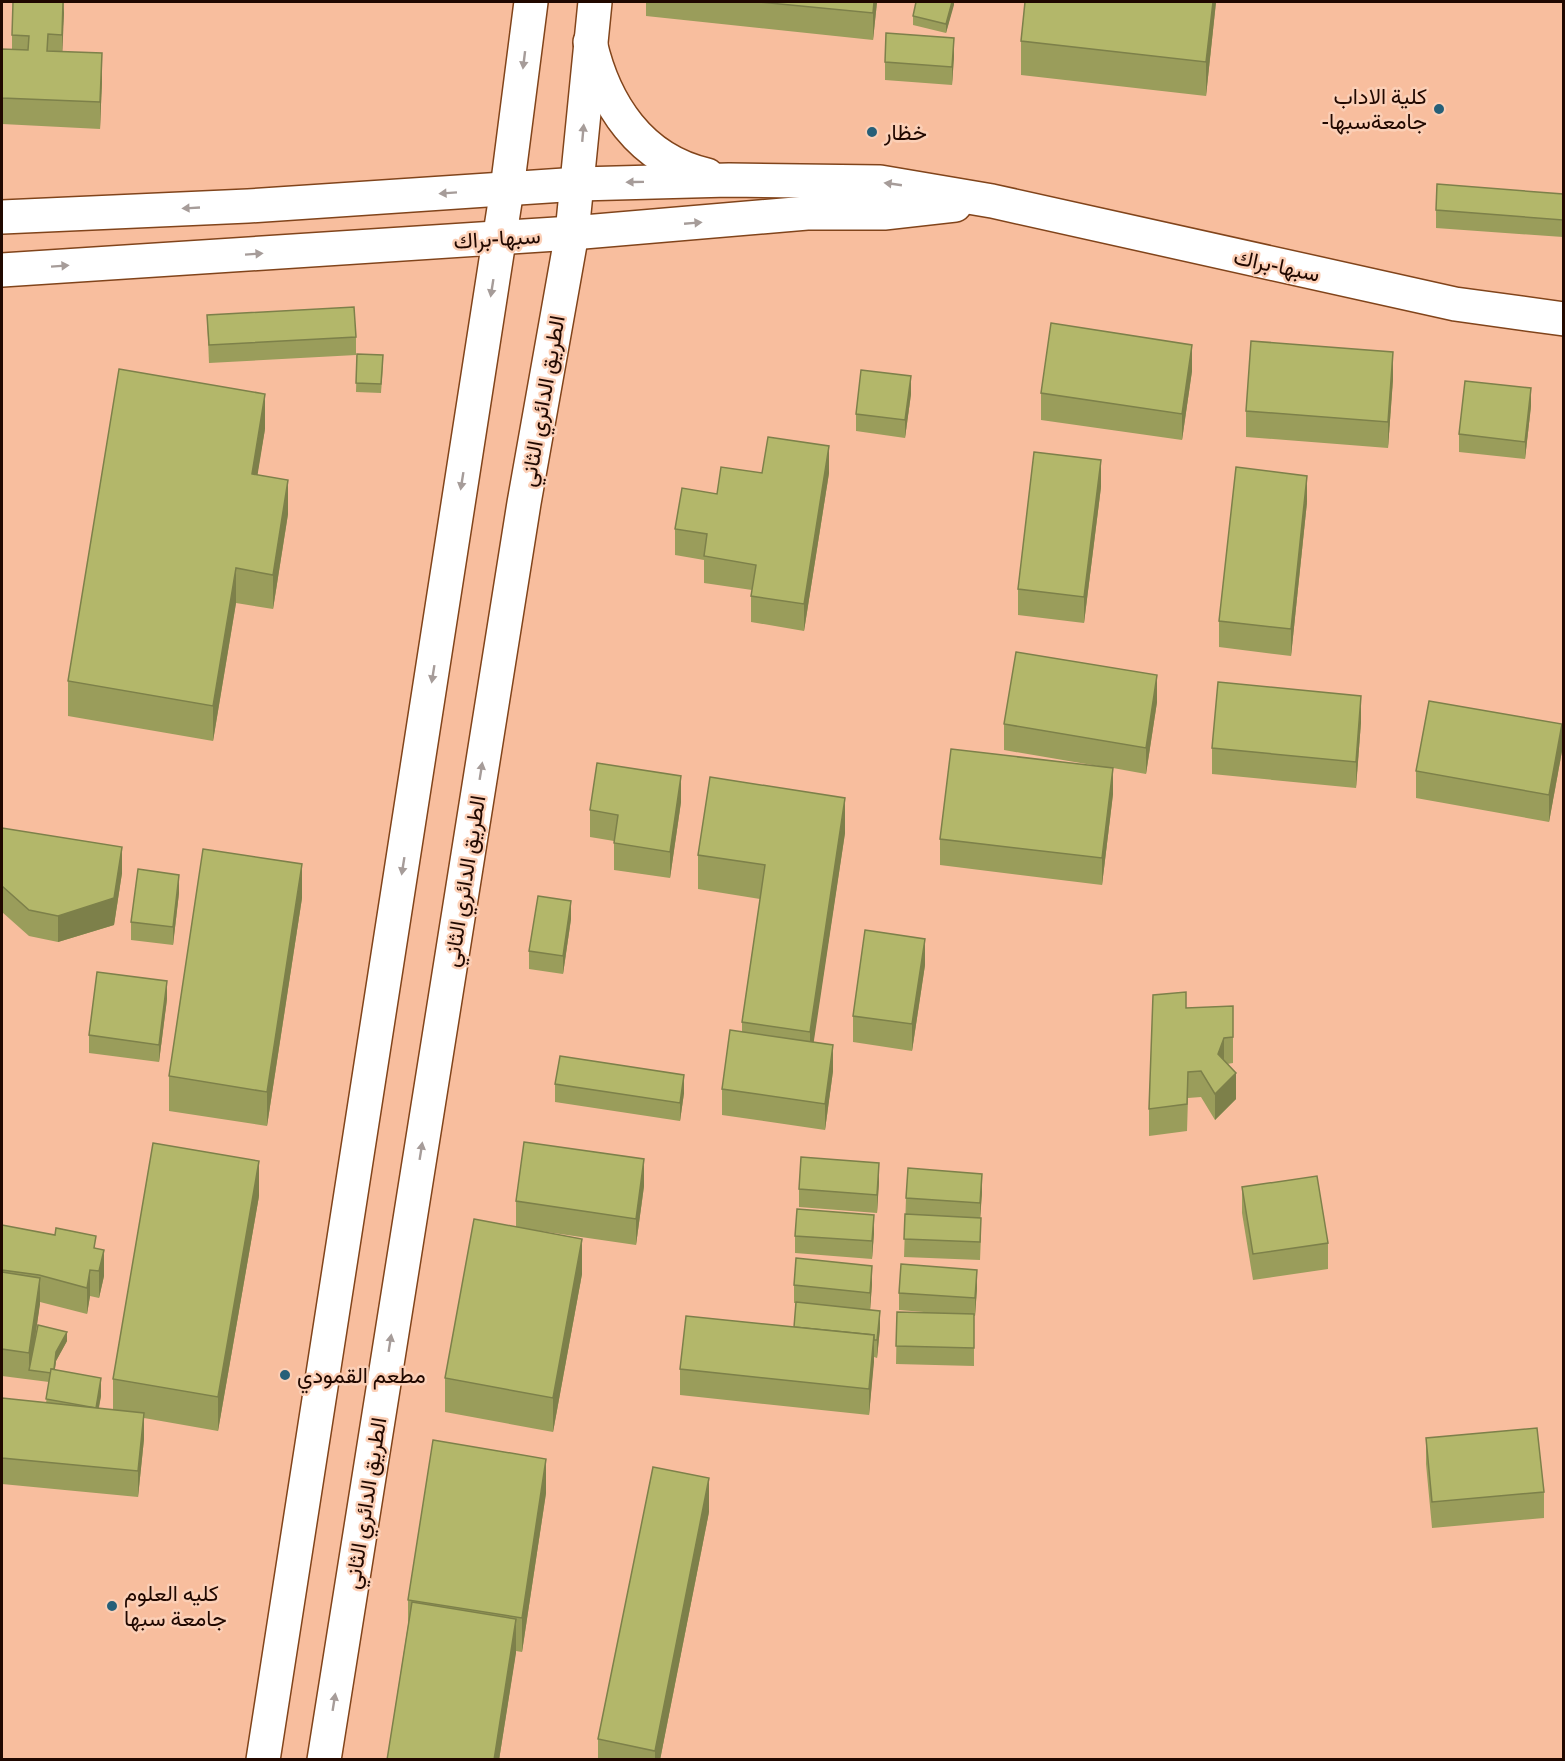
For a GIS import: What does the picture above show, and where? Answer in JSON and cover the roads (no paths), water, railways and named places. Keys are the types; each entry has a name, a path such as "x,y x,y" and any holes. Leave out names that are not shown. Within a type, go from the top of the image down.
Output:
{"main road":[{"path":"263,1760 500,237 531,2"},
{"name":"الطريق الدائري الثاني","path":"324,1760 524,503 572,233 579,184 595,2"},
{"path":"590,42 597,71 609,99 626,124 647,145 672,162 699,174 729,180"},
{"name":"سبها-براك","path":"2,217 248,206 579,184 729,180 880,182 992,201 1455,304 1563,319"},
{"name":"سبها-براك","path":"2,270 572,233 807,213 884,213 992,201"}],"place":[{"name":"كلية الاداب -جامعةسبها","path":"1439,109"},
{"name":"خظار","path":"872,132"},
{"name":"مطعم القمودي","path":"285,1375"},
{"name":"كليه العلوم جامعة سبها","path":"112,1606"}]}
